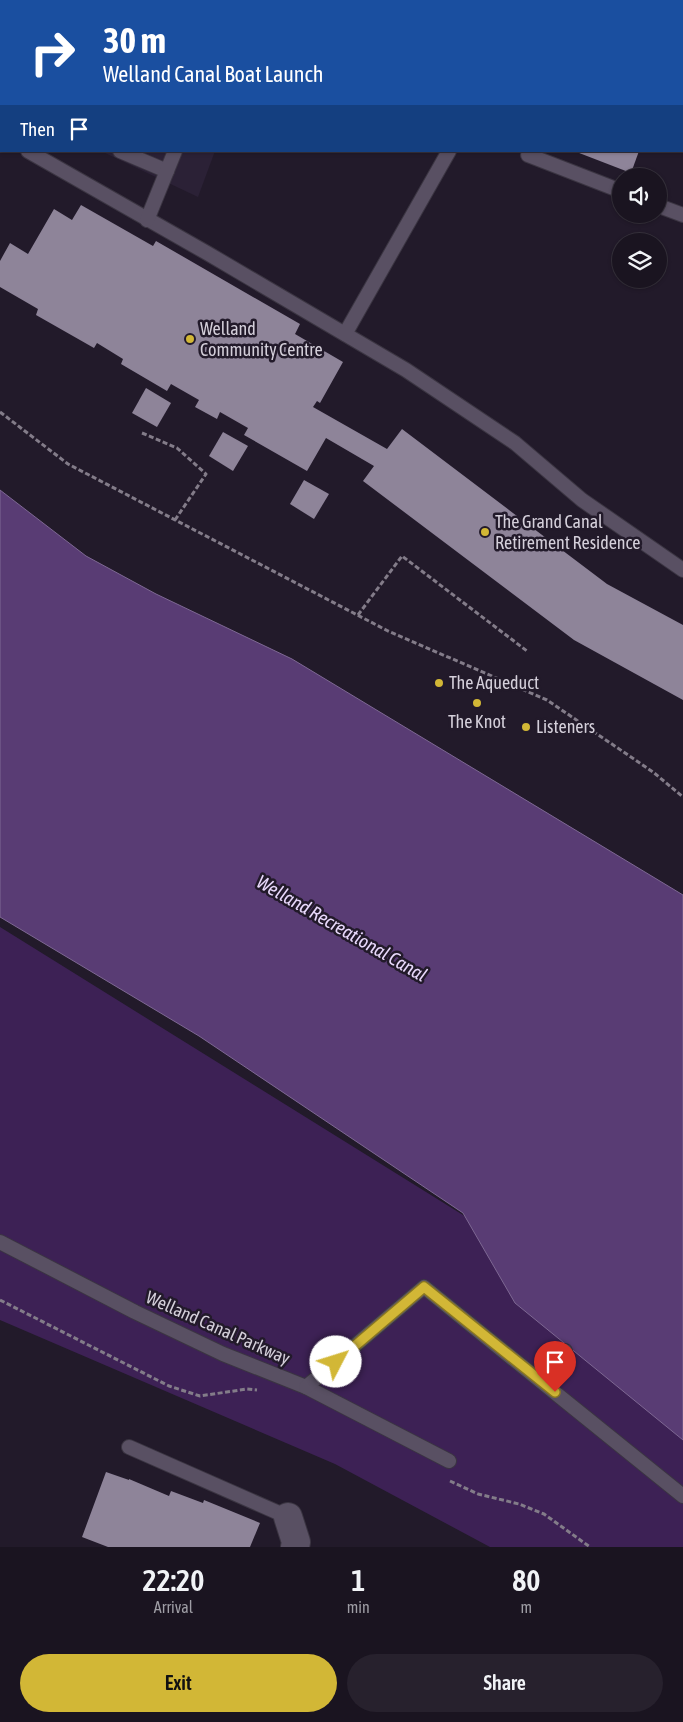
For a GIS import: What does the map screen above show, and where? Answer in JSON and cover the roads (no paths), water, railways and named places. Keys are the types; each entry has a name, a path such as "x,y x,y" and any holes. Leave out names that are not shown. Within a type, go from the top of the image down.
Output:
{"street":[{"path":"288,1517 296,1542 295,1547"}],"lane":[{"path":"30,152 406,370 514,443 582,500 683,570"},
{"path":"122,152 168,171"},
{"path":"148,220 168,171 172,152"},
{"path":"345,334 449,152"},
{"path":"530,152 528,155 612,188"},
{"path":"667,209 683,215"},
{"name":"Welland Canal Parkway","path":"0,1242 134,1312 222,1354 306,1387 449,1461"},
{"path":"306,1387 424,1287 683,1496"},
{"path":"541,1381 566,1351"},
{"path":"129,1447 288,1517"}],"water":[{"name":"Welland Recreational Canal","path":"0,490 86,556 156,594 292,659 683,895 683,1440 515,1303 463,1213 199,1036 0,917"}],"place":[{"name":"Welland Community Centre","path":"190,339"},
{"name":"The Grand Canal Retirement Residence","path":"485,532"},
{"name":"The Aqueduct","path":"439,683"},
{"name":"The Knot","path":"477,703"},
{"name":"Listeners","path":"526,727"}]}
